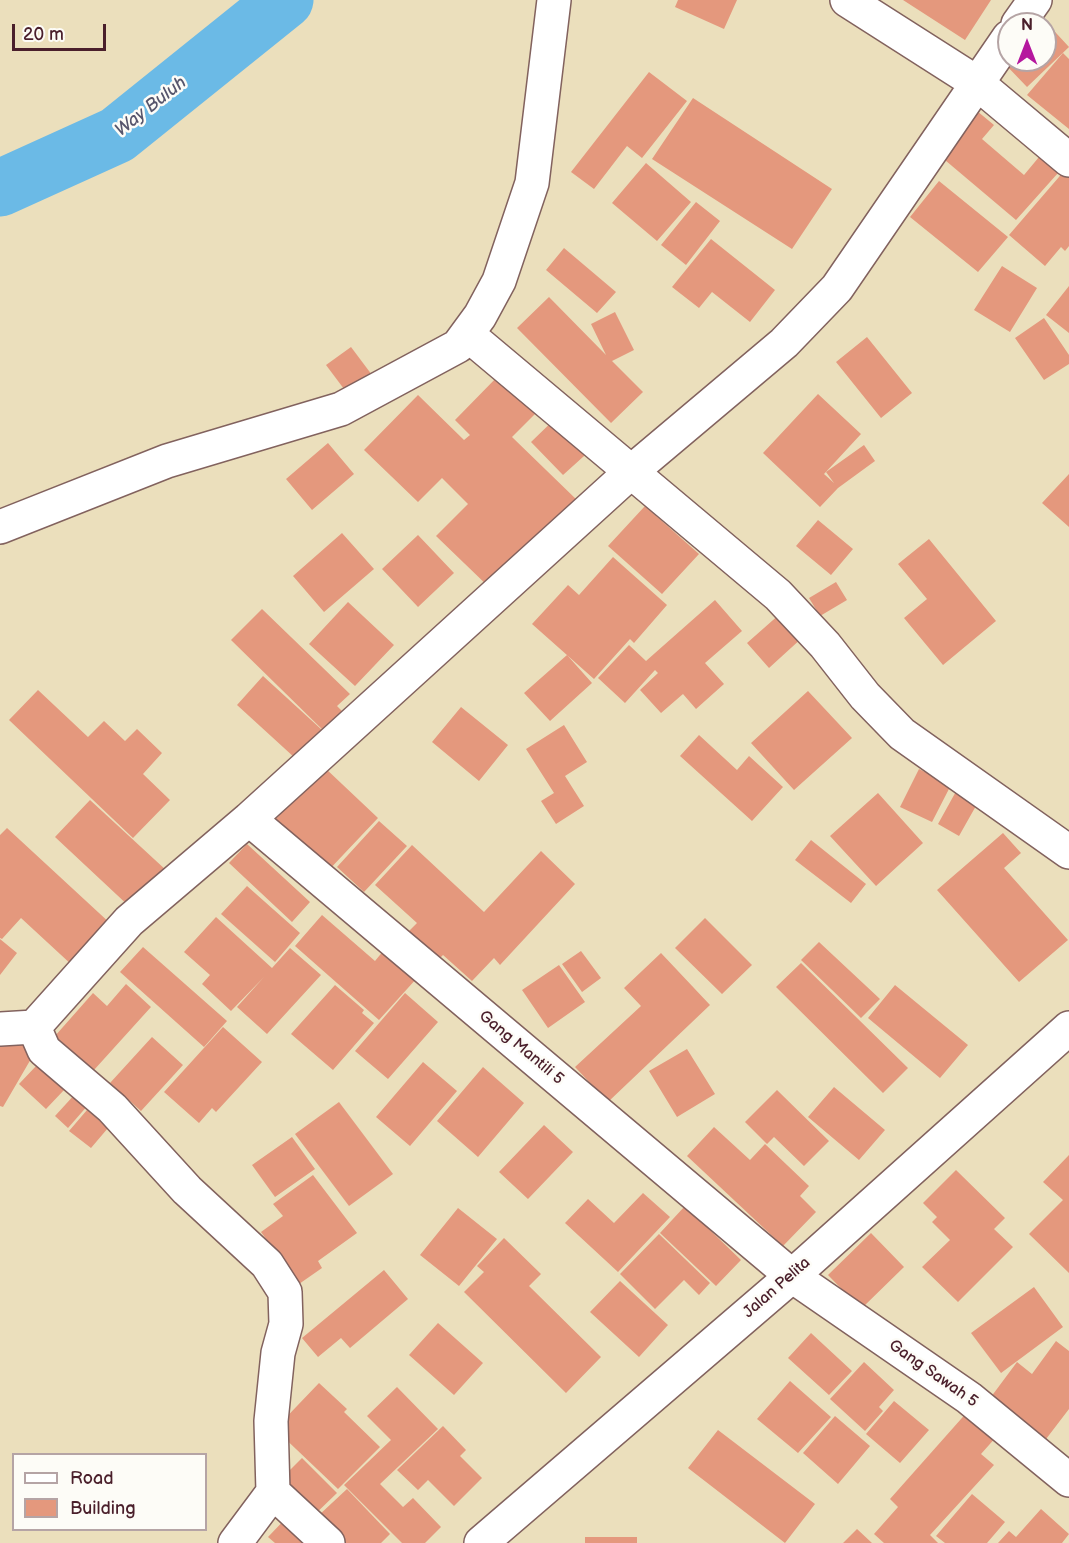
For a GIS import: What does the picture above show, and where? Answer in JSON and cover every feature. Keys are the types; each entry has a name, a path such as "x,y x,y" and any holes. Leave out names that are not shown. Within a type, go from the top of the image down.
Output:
{"street":[{"path":"0,527 166,461 341,409 458,345 480,316 500,281 532,183 554,0"},
{"path":"847,0 977,83 1069,160"},
{"path":"0,1029 34,1027 129,921 249,819 632,471 784,343 837,288 997,54"},
{"path":"467,334 778,595 825,645 865,696 902,734 1069,852"},
{"name":"Gang Mantili 5","path":"249,819 792,1276"},
{"path":"34,1027 44,1050 112,1108 187,1190 267,1264 285,1292 286,1324 278,1353 271,1421 273,1492 235,1543"},
{"name":"Jalan Pelita","path":"481,1543 792,1276 1069,1028"},
{"name":"Gang Sawah 5","path":"792,1276 969,1398 1069,1480"},
{"path":"273,1492 328,1543"}],"building":[{"path":"678,0 737,0 724,29 675,7"},
{"path":"903,0 991,0 965,40"},
{"path":"1057,34 1069,47 1057,58"},
{"path":"1063,53 1069,59 1069,129 1027,95 1047,72 1057,72 1057,60"},
{"path":"649,72 687,101 642,158 627,146 594,189 571,172"},
{"path":"1013,72 1043,72 1027,87"},
{"path":"693,98 832,189 792,249 652,159"},
{"path":"977,111 994,125 982,139 1024,175 1039,157 1058,173 1016,220 939,155"},
{"path":"646,163 691,202 657,241 612,203"},
{"path":"1065,170 1069,173 1069,246 1065,251 1061,247 1045,266 1009,235"},
{"path":"939,181 1008,237 978,272 910,217"},
{"path":"696,202 720,221 686,265 661,245"},
{"path":"711,239 775,290 750,322 712,292 699,308 672,287"},
{"path":"564,248 616,292 597,313 546,270"},
{"path":"1002,266 1037,288 1010,332 974,310"},
{"path":"1069,286 1069,333 1046,315"},
{"path":"549,297 606,355 591,324 615,312 634,350 612,361 643,392 611,423 517,328"},
{"path":"1044,318 1069,355 1069,364 1044,380 1015,338"},
{"path":"867,337 912,393 881,418 836,362"},
{"path":"351,347 372,375 347,393 326,365"},
{"path":"500,374 538,411 512,437 579,502 492,590 436,536 468,504 442,478 418,502 364,450 418,395 464,440 470,435 455,420"},
{"path":"818,394 861,434 824,474 834,483 826,472 864,445 875,461 838,488 820,507 763,453"},
{"path":"561,413 594,447 563,475 531,442"},
{"path":"328,443 354,474 312,510 286,479"},
{"path":"1069,474 1069,527 1042,503"},
{"path":"645,506 699,554 662,594 608,546"},
{"path":"818,520 853,549 831,575 796,546"},
{"path":"342,533 374,569 324,612 293,576"},
{"path":"418,535 454,573 418,607 382,569"},
{"path":"929,539 996,621 943,665 904,618 927,599 898,564"},
{"path":"613,557 667,605 634,643 630,639 594,679 532,624 568,585 579,595"},
{"path":"836,582 847,600 820,616 809,598"},
{"path":"715,600 742,631 705,663 724,684 696,709 683,694 661,713 640,690 658,673 655,670 625,703 598,678 629,645 646,661"},
{"path":"348,602 394,645 355,686 309,644"},
{"path":"262,609 350,694 337,706 347,716 328,735 231,640"},
{"path":"781,613 803,637 769,668 747,643"},
{"path":"567,655 592,683 550,721 524,693"},
{"path":"263,676 322,730 295,758 237,705"},
{"path":"38,690 88,737 104,721 125,741 137,729 162,753 143,774 170,800 133,838 9,720"},
{"path":"808,691 852,738 794,790 751,743"},
{"path":"461,707 508,745 479,781 432,742"},
{"path":"564,725 587,762 565,776 584,806 556,824 541,801 554,793 526,749"},
{"path":"699,735 737,770 749,756 783,787 752,821 680,756"},
{"path":"324,767 378,818 326,873 272,823"},
{"path":"919,769 951,785 932,822 900,807"},
{"path":"959,786 981,797 959,836 938,824"},
{"path":"878,793 923,843 876,886 830,836"},
{"path":"90,800 167,871 132,909 55,837"},
{"path":"379,821 407,846 364,892 337,867"},
{"path":"7,828 112,925 73,966 21,918 2,939 0,938 0,835"},
{"path":"1003,833 1021,853 1004,868 1068,940 1019,982 937,890"},
{"path":"811,840 866,884 851,903 795,860"},
{"path":"247,844 310,902 292,922 229,863"},
{"path":"412,845 484,912 541,851 575,884 500,965 494,958 472,981 443,955 439,959 408,932 417,923 375,885"},
{"path":"247,886 300,933 275,962 221,914"},
{"path":"322,915 375,961 384,950 417,978 379,1020 295,946"},
{"path":"216,917 272,968 290,948 321,975 267,1034 237,1007 264,977 231,1011 202,984 210,975 184,952"},
{"path":"705,918 752,965 722,994 675,948"},
{"path":"0,939 17,953 0,975"},
{"path":"819,942 880,999 861,1018 801,960"},
{"path":"143,947 227,1021 204,1047 120,972"},
{"path":"581,951 601,978 582,992 562,964"},
{"path":"661,953 710,1005 608,1102 575,1067 641,1006 624,988"},
{"path":"801,963 908,1068 883,1093 776,987"},
{"path":"559,965 585,1002 548,1028 522,990"},
{"path":"126,984 151,1007 94,1070 55,1036 93,993 107,1006"},
{"path":"335,985 364,1010 362,1013 374,1023 333,1070 291,1034"},
{"path":"895,985 968,1045 940,1078 868,1018"},
{"path":"405,993 438,1022 388,1079 355,1051"},
{"path":"223,1027 262,1062 216,1112 212,1108 199,1123 164,1092"},
{"path":"3,1033 35,1052 3,1107 0,1106 0,1039"},
{"path":"152,1037 183,1065 141,1111 110,1083"},
{"path":"687,1049 715,1094 677,1117 649,1071"},
{"path":"423,1062 457,1091 410,1146 376,1117"},
{"path":"37,1065 64,1090 46,1109 19,1084"},
{"path":"483,1067 524,1103 478,1157 437,1121"},
{"path":"834,1087 885,1130 859,1160 808,1117"},
{"path":"777,1090 829,1141 804,1166 774,1137 767,1144 745,1122"},
{"path":"76,1093 89,1104 68,1128 55,1116"},
{"path":"339,1102 393,1174 349,1206 295,1134"},
{"path":"87,1110 108,1128 91,1148 69,1131"},
{"path":"544,1125 573,1152 528,1199 499,1172"},
{"path":"714,1127 750,1160 765,1144 809,1186 800,1196 816,1212 783,1246 687,1156"},
{"path":"292,1137 315,1169 275,1197 252,1165"},
{"path":"1069,1155 1069,1273 1029,1234 1063,1200 1043,1182"},
{"path":"956,1170 1005,1218 994,1229 1013,1247 958,1302 922,1267 950,1240 932,1222 937,1217 923,1203"},
{"path":"313,1175 357,1233 318,1261 322,1268 299,1284 261,1232 283,1216 273,1204"},
{"path":"643,1193 670,1217 618,1272 565,1223 588,1199 614,1223"},
{"path":"685,1206 741,1260 716,1286 660,1233"},
{"path":"458,1208 497,1239 459,1286 420,1255"},
{"path":"871,1233 904,1267 861,1309 828,1275"},
{"path":"659,1234 710,1283 699,1295 684,1280 655,1309 620,1274"},
{"path":"504,1238 541,1274 529,1286 601,1357 566,1393 464,1292 484,1272 477,1266"},
{"path":"384,1270 408,1299 350,1348 341,1338 318,1357 302,1338"},
{"path":"620,1281 668,1325 639,1357 590,1312"},
{"path":"1034,1287 1063,1327 1001,1373 971,1333"},
{"path":"438,1323 483,1363 454,1395 409,1355"},
{"path":"811,1333 852,1371 829,1395 788,1358"},
{"path":"1056,1341 1069,1351 1069,1409 1043,1443 988,1401 1017,1362 1032,1374"},
{"path":"864,1362 894,1390 879,1407 883,1411 865,1431 830,1399"},
{"path":"790,1381 831,1417 798,1453 757,1419"},
{"path":"319,1383 347,1409 344,1412 380,1447 338,1489 275,1429"},
{"path":"397,1387 438,1429 380,1484 403,1507 413,1498 441,1527 425,1543 402,1543 344,1485 391,1440 367,1416"},
{"path":"894,1401 929,1430 900,1463 866,1434"},
{"path":"969,1410 997,1436 981,1454 994,1465 930,1535 938,1543 884,1543 874,1534 898,1507 890,1499"},
{"path":"835,1416 870,1446 838,1484 803,1453"},
{"path":"443,1426 466,1450 460,1456 482,1478 454,1506 428,1480 418,1490 397,1470"},
{"path":"718,1430 815,1504 785,1543 688,1468"},
{"path":"302,1458 337,1493 308,1521 282,1478"},
{"path":"347,1489 390,1534 381,1543 344,1543 318,1516"},
{"path":"972,1494 1005,1522 987,1543 945,1543 936,1536"},
{"path":"1041,1509 1069,1534 1062,1543 998,1543 1009,1531 1016,1537"},
{"path":"290,1514 322,1543 275,1543 268,1537"},
{"path":"857,1529 872,1543 843,1543"},
{"path":"585,1537 637,1537 637,1543 585,1543"}],"waterway":[{"name":"Way Buluh","path":"0,188 117,135 285,0"}]}
